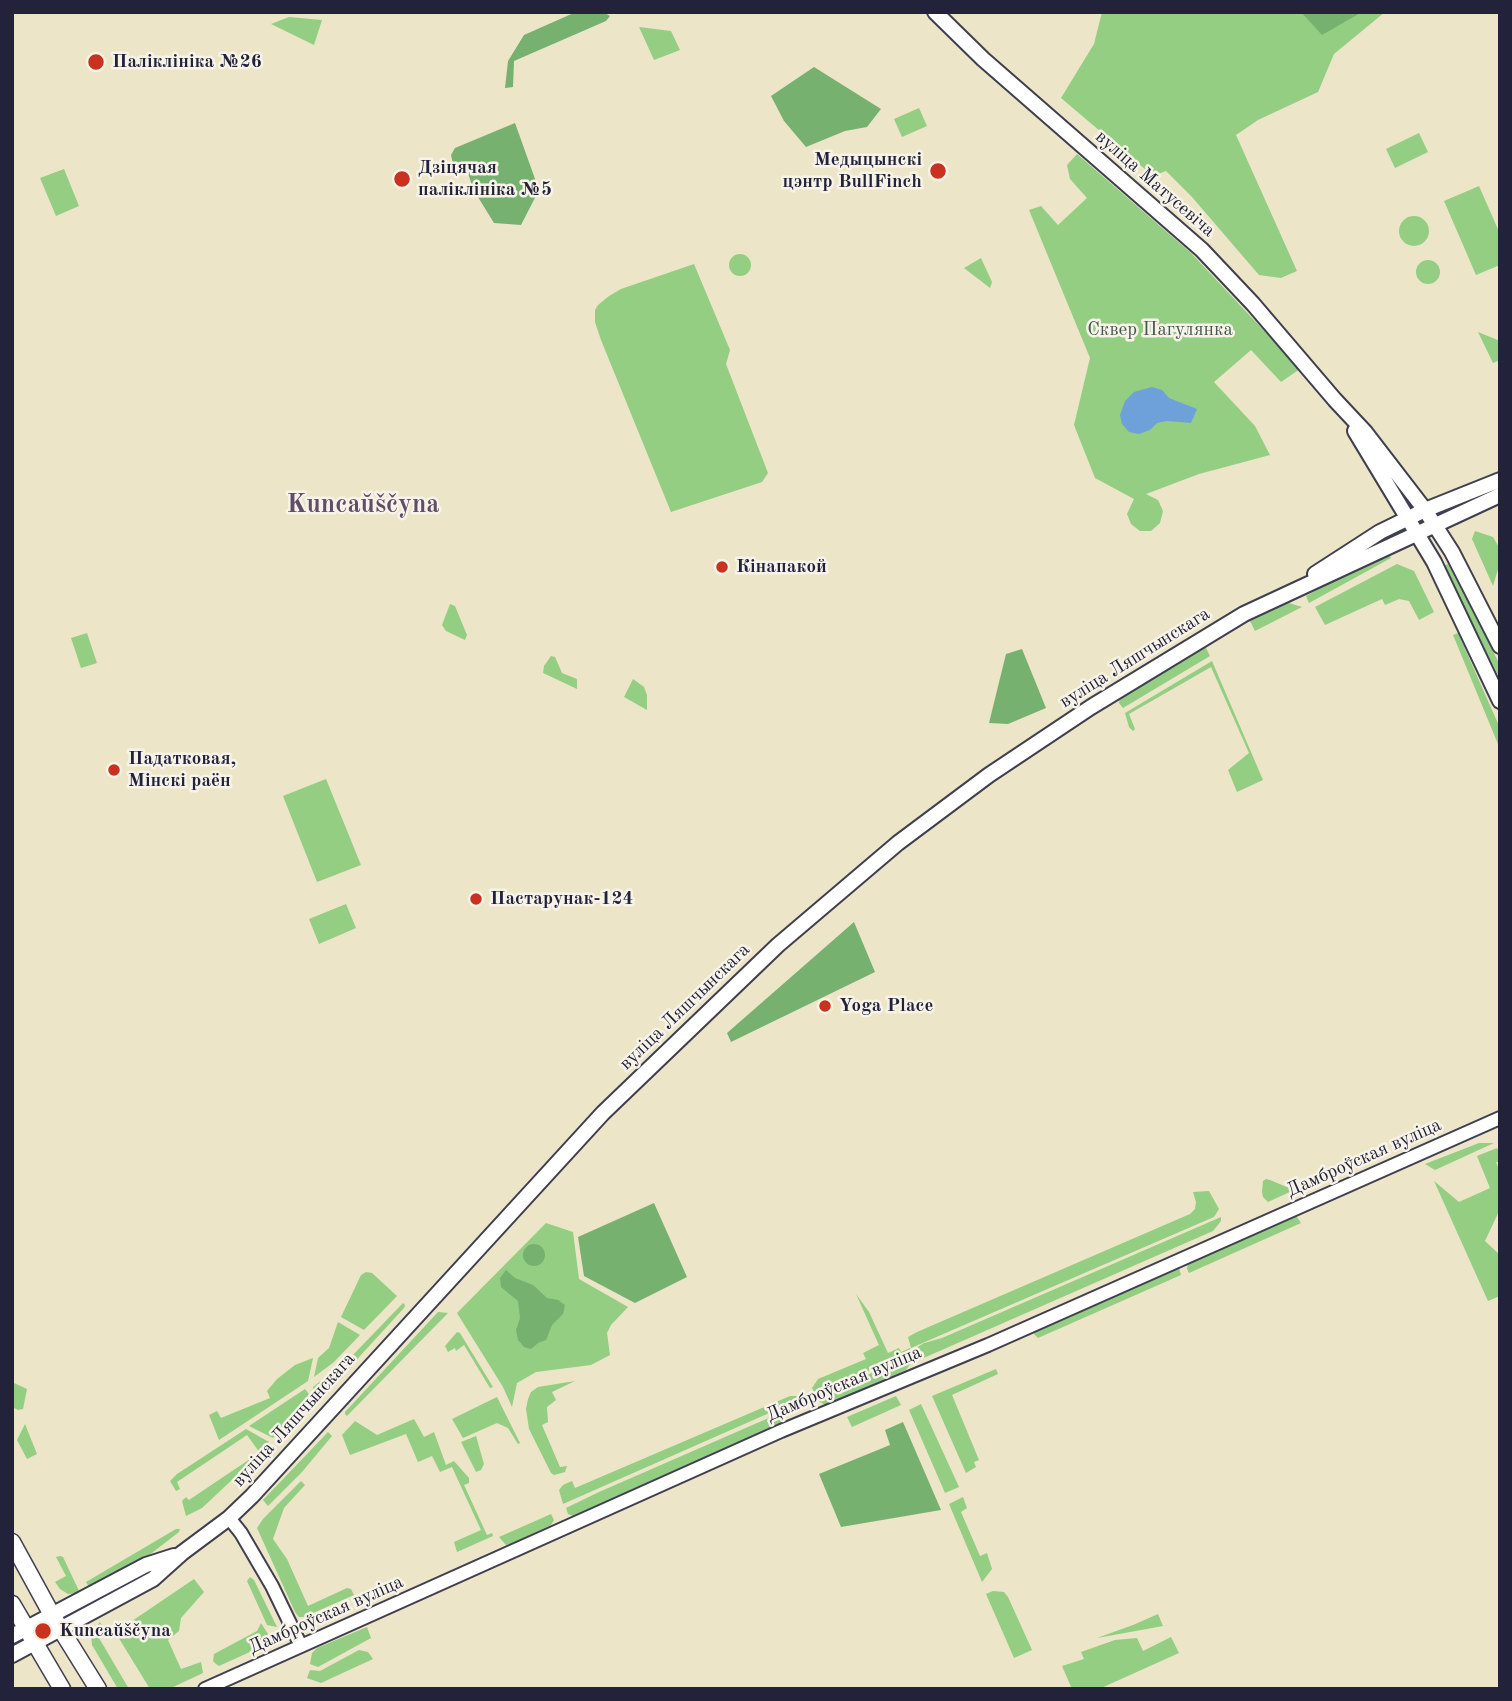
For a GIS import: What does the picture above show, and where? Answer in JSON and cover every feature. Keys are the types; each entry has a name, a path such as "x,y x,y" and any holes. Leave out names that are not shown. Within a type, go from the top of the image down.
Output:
{"main road":[{"name":"вуліца Матусевіча","path":"935,12 984,59 1202,250 1247,297 1375,444 1436,525 1500,646"},
{"name":"вуліца Матусевіча","path":"1335,400 1409,517 1434,562 1500,701"},
{"name":"вуліца Ляшчынскага","path":"1297,587 1343,554 1409,517 1500,480"},
{"name":"вуліца Ляшчынскага","path":"24,1636 61,1630 153,1579 182,1553 229,1518 587,1129 787,937 898,843 1091,706 1207,635 1297,587 1500,495"},
{"path":"12,1542 52,1615 98,1689"},
{"name":"вуліца Ляшчынскага","path":"24,1636 52,1615 146,1565 182,1553"},
{"path":"12,1604 24,1636 62,1689"},
{"path":"12,1655 24,1636"}],"street":[{"name":"Дамброўская вуліца","path":"205,1689 781,1431 988,1345 1500,1118"},
{"path":"229,1518 241,1533 271,1586 301,1646"}],"green space":[{"path":"576,12 603,12 610,16 606,21 514,61 513,87 505,88 508,61 524,35"},
{"path":"1102,12 1385,12 1334,54 1318,92 1258,120 1236,135 1297,271 1281,278 1259,275 1166,171 1153,176 1061,98 1094,44"},
{"path":"1301,12 1362,12 1322,35"},
{"path":"289,17 322,20 314,45 271,24"},
{"path":"639,27 671,31 680,50 654,60"},
{"path":"814,67 881,109 867,127 845,131 806,147 784,121 771,96"},
{"path":"919,108 927,126 902,137 894,119"},
{"path":"515,123 539,190 521,225 494,223 473,189 465,163 453,164 451,155 455,148"},
{"path":"1419,133 1428,152 1395,168 1386,149"},
{"name":"Сквер Пагулянка","path":"1077,154 1191,253 1300,369 1281,382 1251,350 1214,382 1255,426 1270,455 1199,474 1146,494 1158,500 1163,511 1160,523 1151,531 1140,531 1131,524 1127,514 1134,499 1095,478 1074,425 1090,358 1029,210 1041,206 1058,225 1087,198 1070,179 1067,165"},
{"path":"64,169 79,206 56,216 40,178"},
{"path":"1479,186 1500,234 1500,265 1476,275 1444,201"},
{"path":"1414,216 1425,220 1429,231 1425,242 1414,246 1403,242 1399,231 1403,220"},
{"path":"740,254 748,257 751,265 748,273 740,276 732,273 729,265 732,257"},
{"path":"981,258 992,282 990,288 964,268"},
{"path":"1428,260 1439,267 1440,272 1433,283 1428,284 1417,277 1416,272 1423,261"},
{"path":"694,264 730,350 726,364 768,473 762,482 671,512 601,340 595,322 595,310 621,289"},
{"path":"1478,332 1500,341 1500,360 1493,363"},
{"path":"1475,531 1493,537 1500,549 1500,563 1493,586 1472,539"},
{"path":"1387,551 1391,558 1309,603 1306,596"},
{"path":"1397,564 1414,571 1434,612 1419,620 1409,601 1399,599 1385,605 1382,599 1325,625 1315,607"},
{"path":"1448,564 1500,665 1500,679 1443,566"},
{"path":"1289,603 1302,607 1255,631 1250,621"},
{"path":"450,604 455,606 467,635 465,640 446,631 442,625"},
{"path":"87,633 97,663 81,668 71,638"},
{"path":"1458,633 1500,728 1500,749 1453,635"},
{"path":"1206,648 1210,656 1123,708 1119,703 1120,695"},
{"path":"1022,649 1046,708 1008,724 989,723 1006,654"},
{"path":"551,656 555,657 562,673 577,679 577,689 543,673"},
{"path":"1212,661 1263,780 1237,792 1228,770 1249,753 1211,667 1129,714 1135,729 1133,731 1125,713"},
{"path":"633,679 644,687 647,710 624,697"},
{"path":"326,779 361,865 317,882 283,796"},
{"path":"346,904 356,928 319,944 309,919"},
{"path":"854,922 875,972 731,1042 727,1033"},
{"path":"1479,1143 1494,1143 1435,1170 1425,1164"},
{"path":"1497,1148 1500,1154 1500,1162 1496,1162 1500,1172 1500,1209 1485,1241 1500,1255 1500,1296 1488,1301 1434,1181 1459,1202 1490,1188 1477,1156"},
{"path":"1266,1179 1294,1190 1268,1202 1262,1192 1263,1181"},
{"path":"1209,1191 1219,1209 1214,1217 911,1348 908,1337 917,1332 1190,1214 1195,1209 1196,1202 1193,1192"},
{"path":"654,1203 687,1277 635,1303 584,1276 578,1237"},
{"path":"1221,1217 1213,1231 919,1360 913,1360 906,1370 825,1405 814,1398 911,1356 907,1354 815,1394 812,1388 818,1379 866,1359 863,1353 879,1345 856,1294 869,1312 888,1353 899,1348 901,1352 910,1348 911,1351 924,1343 942,1338"},
{"path":"1297,1217 1301,1223 1189,1273 1188,1263"},
{"path":"546,1223 573,1232 579,1279 628,1307 607,1333 610,1355 591,1365 536,1372 517,1383 512,1407 503,1387 457,1313"},
{"path":"534,1244 542,1247 545,1255 542,1263 534,1266 526,1263 523,1255 526,1247"},
{"path":"1179,1268 1181,1275 1038,1338 1033,1333 1034,1330"},
{"path":"506,1270 515,1278 533,1285 547,1298 558,1300 565,1305 563,1314 552,1325 546,1340 531,1349 524,1347 518,1340 518,1301 501,1287 500,1278"},
{"path":"372,1273 397,1296 364,1330 341,1317 361,1275"},
{"path":"403,1303 404,1308 349,1368 322,1392 314,1391 313,1387 350,1358"},
{"path":"438,1312 448,1313 347,1416 345,1412"},
{"path":"338,1322 360,1335 334,1362 314,1377 318,1358 329,1348"},
{"path":"457,1332 493,1387 490,1388 464,1345 456,1351 455,1348 448,1352 445,1346"},
{"path":"313,1358 308,1381 219,1440 209,1415 217,1411 221,1418 270,1398 267,1391 277,1379 295,1365"},
{"path":"996,1369 998,1374 952,1395 979,1460 974,1462 976,1467 966,1473 932,1396"},
{"path":"575,1381 552,1392 556,1400 547,1407 548,1422 542,1425 560,1467 567,1466 565,1472 554,1475 529,1429 526,1409 528,1399 531,1392 538,1387"},
{"path":"12,1382 27,1389 23,1409 12,1407"},
{"path":"305,1389 312,1398 302,1405 273,1438 249,1426"},
{"path":"790,1396 801,1399 563,1504 559,1490 563,1485 572,1481 575,1488"},
{"path":"896,1396 901,1405 852,1427 847,1417"},
{"path":"497,1397 520,1443 518,1444 508,1428 497,1423 463,1438 452,1419"},
{"path":"921,1404 959,1487 945,1493 909,1410"},
{"path":"780,1413 785,1423 573,1516 568,1514 566,1508 599,1492"},
{"path":"414,1419 424,1437 434,1432 446,1465 454,1461 469,1478 469,1483 464,1485 487,1535 492,1533 493,1536 457,1552 454,1542 481,1530 452,1467 440,1472 432,1456 418,1462 406,1434 350,1455 342,1435 355,1421 377,1435"},
{"path":"903,1422 941,1510 841,1527 819,1474 890,1445 885,1430"},
{"path":"25,1424 37,1454 27,1459 17,1440"},
{"path":"246,1429 269,1442 260,1453 247,1435 177,1482 180,1489 176,1491 170,1481 177,1474"},
{"path":"328,1432 332,1436 302,1472 268,1506 263,1500"},
{"path":"476,1436 484,1464 481,1470 476,1472 461,1442"},
{"path":"250,1459 250,1463 202,1508 186,1516 182,1501 186,1497 189,1500"},
{"path":"301,1481 305,1485 284,1508 273,1539 287,1559 308,1606 347,1588 351,1589 354,1595 304,1617 299,1617 295,1612 257,1528"},
{"path":"963,1497 967,1508 961,1512 980,1556 987,1553 992,1569 982,1582 949,1504"},
{"path":"551,1514 554,1520 551,1525 511,1544 506,1545 499,1537"},
{"path":"180,1529 179,1532 144,1559 89,1587 86,1582"},
{"path":"56,1557 63,1557 80,1593 68,1594 55,1582 66,1576"},
{"path":"250,1577 277,1627 267,1625 247,1581"},
{"path":"194,1579 204,1592 181,1618 179,1631 168,1640 181,1669 201,1662 203,1673 169,1689 150,1689 112,1627 120,1621 129,1623"},
{"path":"993,1591 1004,1592 1008,1597 1032,1650 1014,1658 986,1594"},
{"path":"1158,1614 1163,1626 1097,1638 1133,1625"},
{"path":"100,1622 103,1627 99,1638 129,1689 118,1689 92,1645 91,1634"},
{"path":"261,1623 268,1634 263,1646 219,1666 213,1661 214,1654 257,1631"},
{"path":"367,1627 371,1638 318,1667 310,1664 312,1653 317,1648"},
{"path":"1171,1637 1179,1653 1099,1689 1072,1689 1062,1666 1084,1659 1081,1652 1115,1640 1137,1638 1143,1651"},
{"path":"359,1650 368,1652 373,1659 321,1683 307,1678 310,1670 320,1671"}],"water":[{"path":"1152,387 1162,390 1169,398 1197,409 1191,423 1167,421 1157,423 1150,430 1139,434 1129,432 1122,424 1120,415 1125,401 1134,392"}],"place":[{"name":"Паліклініка №26","path":"96,62"},
{"name":"Медыцынскі цэнтр BullFinch","path":"938,171"},
{"name":"Дзіцячая паліклініка №5","path":"402,179"},
{"name":"Кінапакой","path":"722,567"},
{"name":"Падатковая, Мінскі раён","path":"114,770"},
{"name":"Пастарунак-124","path":"476,899"},
{"name":"Yoga Place","path":"825,1006"},
{"name":"Kuncaŭščyna","path":"43,1631"}],"district":[{"name":"Kuncaŭščyna","path":"363,505"}]}
